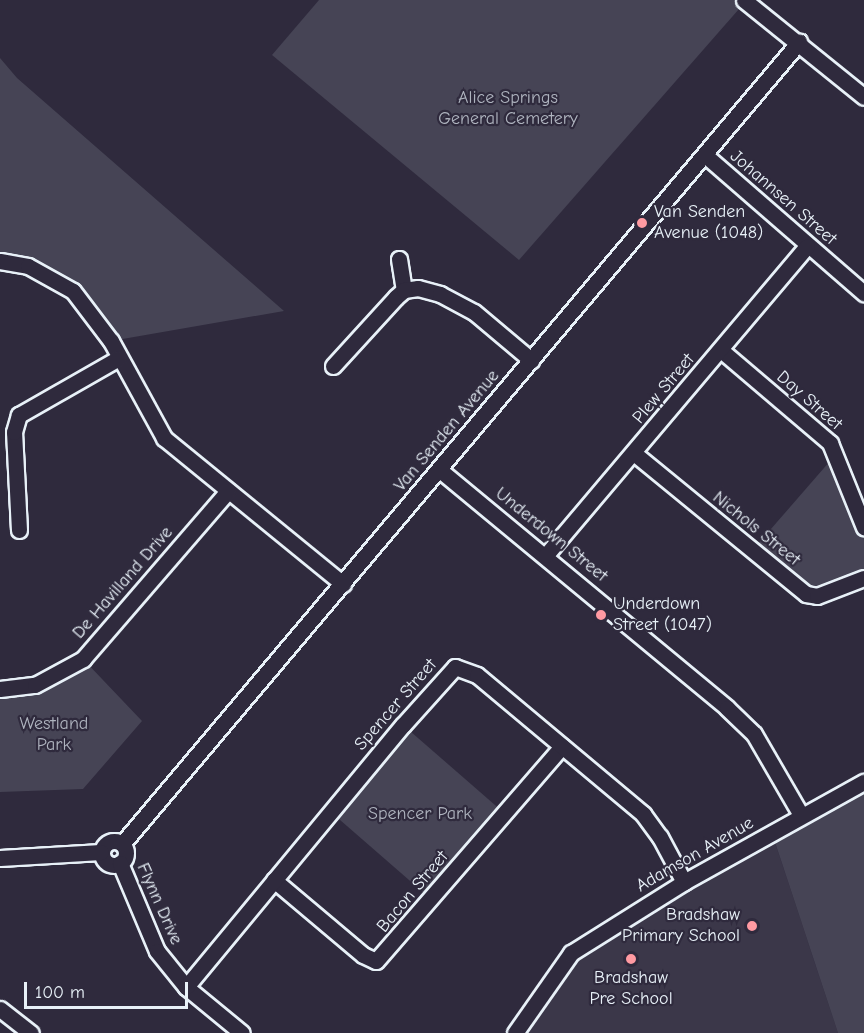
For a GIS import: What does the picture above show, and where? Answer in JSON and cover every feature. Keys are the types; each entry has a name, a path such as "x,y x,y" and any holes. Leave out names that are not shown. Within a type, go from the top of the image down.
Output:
{"street":[{"path":"744,0 799,42 864,97"},
{"name":"Van Senden Avenue","path":"122,844 441,471 531,360 799,42"},
{"name":"Johannsen Street","path":"705,155 807,246 864,293"},
{"name":"Plew Street","path":"546,555 722,351 807,246"},
{"path":"399,259 404,290"},
{"path":"0,261 28,266 73,291 92,312 164,438 343,584"},
{"path":"333,366 404,290 418,288 440,294 474,312 531,360"},
{"name":"Day Street","path":"722,351 830,443 864,527"},
{"path":"19,530 14,432 20,415 119,358"},
{"name":"Nichols Street","path":"634,454 806,594 817,596 864,578"},
{"name":"Underdown Street","path":"441,471 546,555 754,734 801,815"},
{"name":"De Havilland Drive","path":"0,689 35,685 82,659 228,491"},
{"name":"Spencer Street","path":"186,987 455,668 477,675 643,814 660,837 684,882"},
{"name":"Bacon Street","path":"274,880 363,955 376,961 562,746"},
{"name":"Adamson Avenue","path":"515,1033 571,953 684,882 864,782"},
{"path":"108,842 122,844 126,855 120,863 109,864 101,852 108,842"},
{"path":"0,858 101,852"},
{"name":"Flynn Drive","path":"120,863 157,951 186,987 242,1033"},
{"path":"0,1009 31,1033"}],"shaded area":[{"name":"Bradshaw Primary School","path":"772,833 838,1033 515,1033 560,966"}],"green space":[{"name":"Alice Springs General Cemetery","path":"319,0 746,1 519,260 272,55"},
{"path":"0,58 17,78 284,311 111,341 73,291 0,261"},
{"path":"837,453 864,527 864,578 817,596 751,552"},
{"name":"Westland Park","path":"83,659 142,721 83,789 0,792 0,689 8,689"},
{"name":"Spencer Park","path":"403,725 504,813 430,898 329,810"},
{"path":"864,782 864,1033 838,1033 772,833"}],"place":[{"name":"Van Senden Avenue (1048)","path":"642,223"},
{"name":"Underdown Street (1047)","path":"601,615"},
{"name":"Bradshaw Primary School","path":"752,926"},
{"name":"Bradshaw Pre School","path":"631,959"}]}
